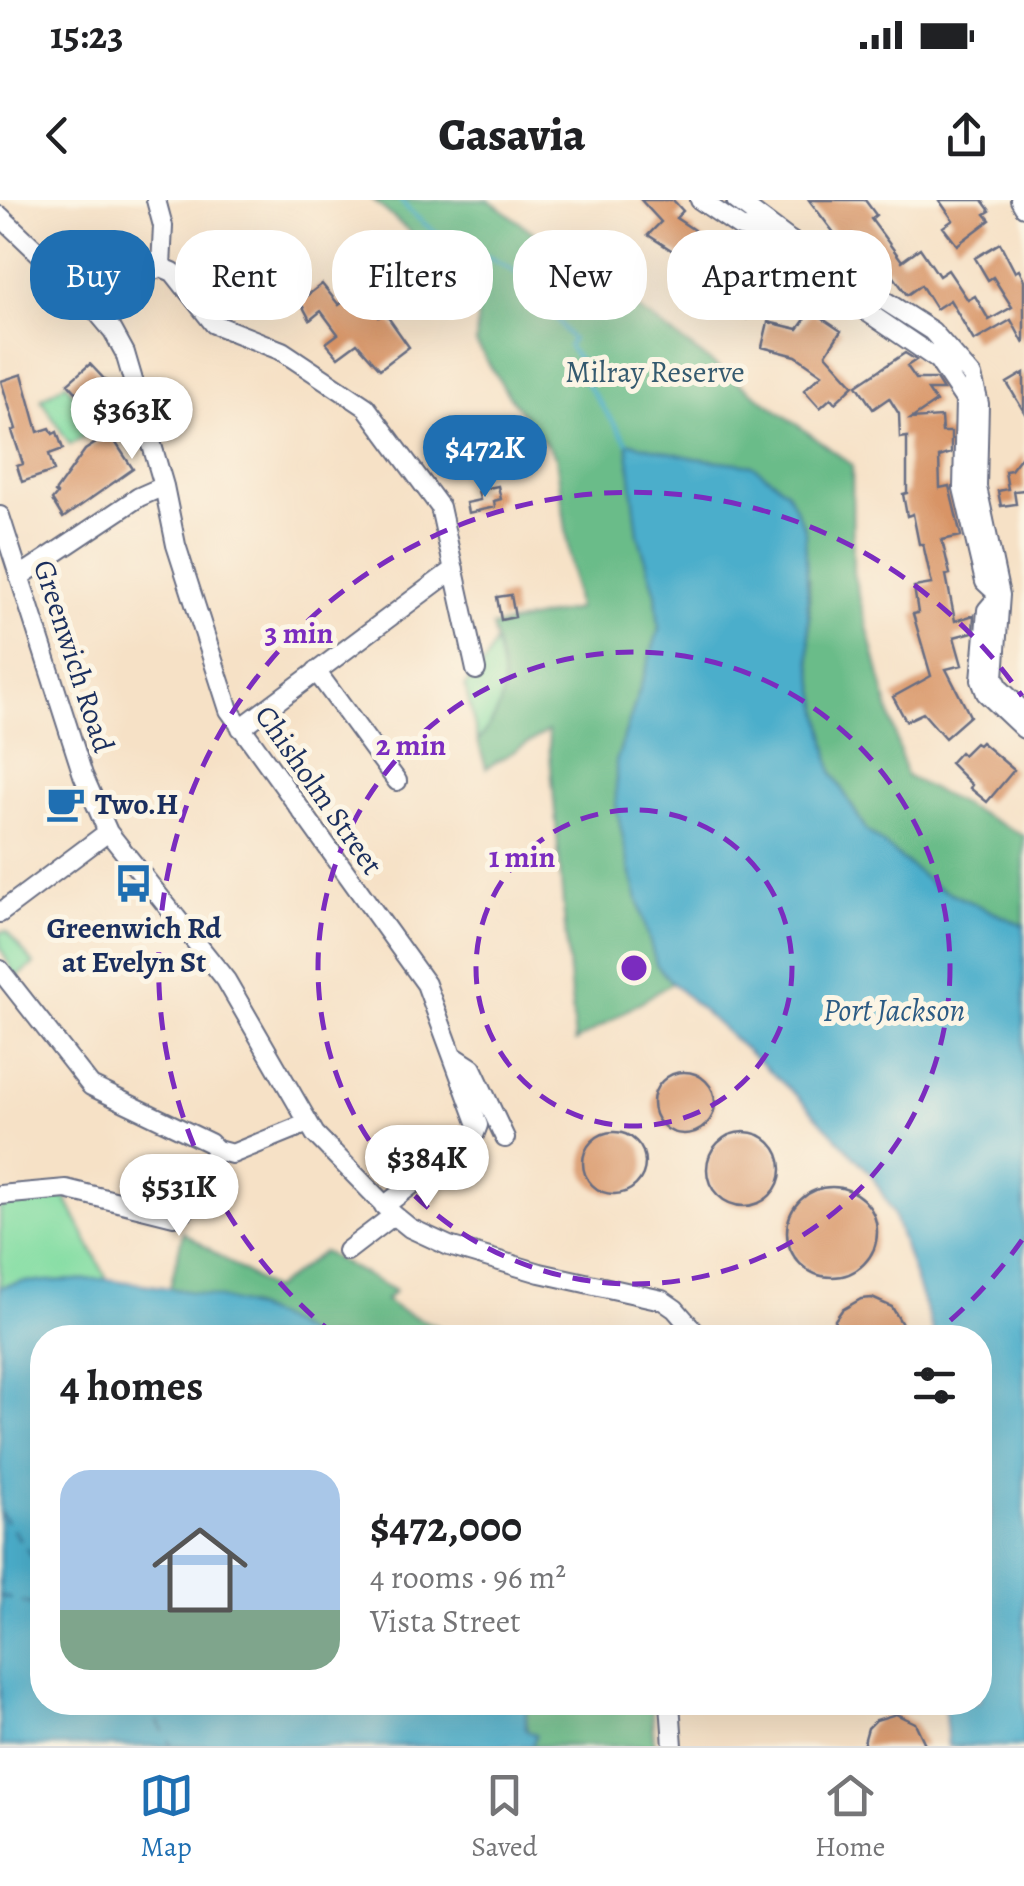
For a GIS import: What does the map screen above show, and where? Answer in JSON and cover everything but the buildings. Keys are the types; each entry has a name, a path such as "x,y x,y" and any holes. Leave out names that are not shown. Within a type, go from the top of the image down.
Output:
{"street":[{"path":"156,200 163,226 161,267"},
{"path":"700,200 740,227 753,230"},
{"path":"736,200 777,230"},
{"path":"1020,200 1024,207"},
{"name":"Chisholm Street","path":"0,216 30,245"},
{"path":"155,269 161,267 173,272 214,324 282,351 366,408 440,507 476,670"},
{"path":"892,305 932,331 972,376 979,404 977,487 1000,596 995,680 1024,712"},
{"name":"Chisholm Street","path":"103,320 124,353 164,486 176,546 229,710 426,984 478,1125 473,1138 347,1251"},
{"path":"879,320 938,360 966,402 962,484 982,572 1000,596"},
{"path":"19,577 139,497 164,486"},
{"name":"Greenwich Road","path":"0,516 83,775 108,832 218,968 327,1149 410,1228 449,1246 540,1273 662,1300 689,1325"},
{"path":"242,728 454,569"},
{"path":"1000,596 987,610 981,683 986,693 1024,729"},
{"path":"316,671 397,781"},
{"path":"0,913 108,832"},
{"path":"0,970 91,1086 210,1143 217,1150 232,1154 308,1123"},
{"path":"455,1057 472,1068 505,1138"},
{"path":"0,1195 66,1189 174,1216 184,1211 217,1150"},
{"path":"671,1715 673,1746"}],"green space":[{"name":"Milray Reserve","path":"373,200 489,200 530,230 513,230 513,320 647,320 647,315 852,465 853,573 906,776 1024,836 1024,926 935,886 866,830 832,772 810,659 809,580 752,465 694,458 628,443 638,534 656,593 659,629 646,676 656,964 672,983 575,1042 548,731 486,768 478,741 497,712 503,687 492,627 577,609 556,457 507,393 476,343 477,320 493,320 493,230 408,230"},
{"path":"66,383 95,429 70,445 41,399"},
{"path":"495,641 503,694 496,716 478,741 465,686 486,661"},
{"path":"6,931 34,964 16,978 0,947 0,932"},
{"path":"64,1195 107,1279 22,1282 0,1287 0,1207 25,1198"},
{"path":"183,1232 272,1290 323,1252 395,1291 385,1300 434,1325 289,1325 252,1306 170,1288"},
{"path":"526,1715 652,1715 654,1746 532,1746 535,1735 526,1730"}],"water":[{"name":"Port Jackson","path":"627,442 694,458 752,465 787,491 805,529 810,659 832,772 866,830 934,886 1024,926 1024,1746 948,1746 945,1715 992,1715 992,1325 931,1325 893,1213 871,1174 796,1095 656,964 616,805 616,762 659,629 656,593 638,534"},
{"path":"107,1279 188,1291 238,1303 291,1325 30,1325 30,1715 526,1715 526,1730 536,1735 532,1746 0,1746 0,1287 22,1282"}],"waterway":[{"path":"400,200 430,228 507,267 531,284 572,340 568,346 583,365 584,380 627,442"}],"ferry route":[{"path":"0,1512 30,1553"},
{"path":"0,1596 30,1604"},
{"path":"154,1715 172,1746"}],"place":[{"name":"Two.H","path":"65,804"},
{"name":"Greenwich Rd at Evelyn St","path":"134,884"}]}
